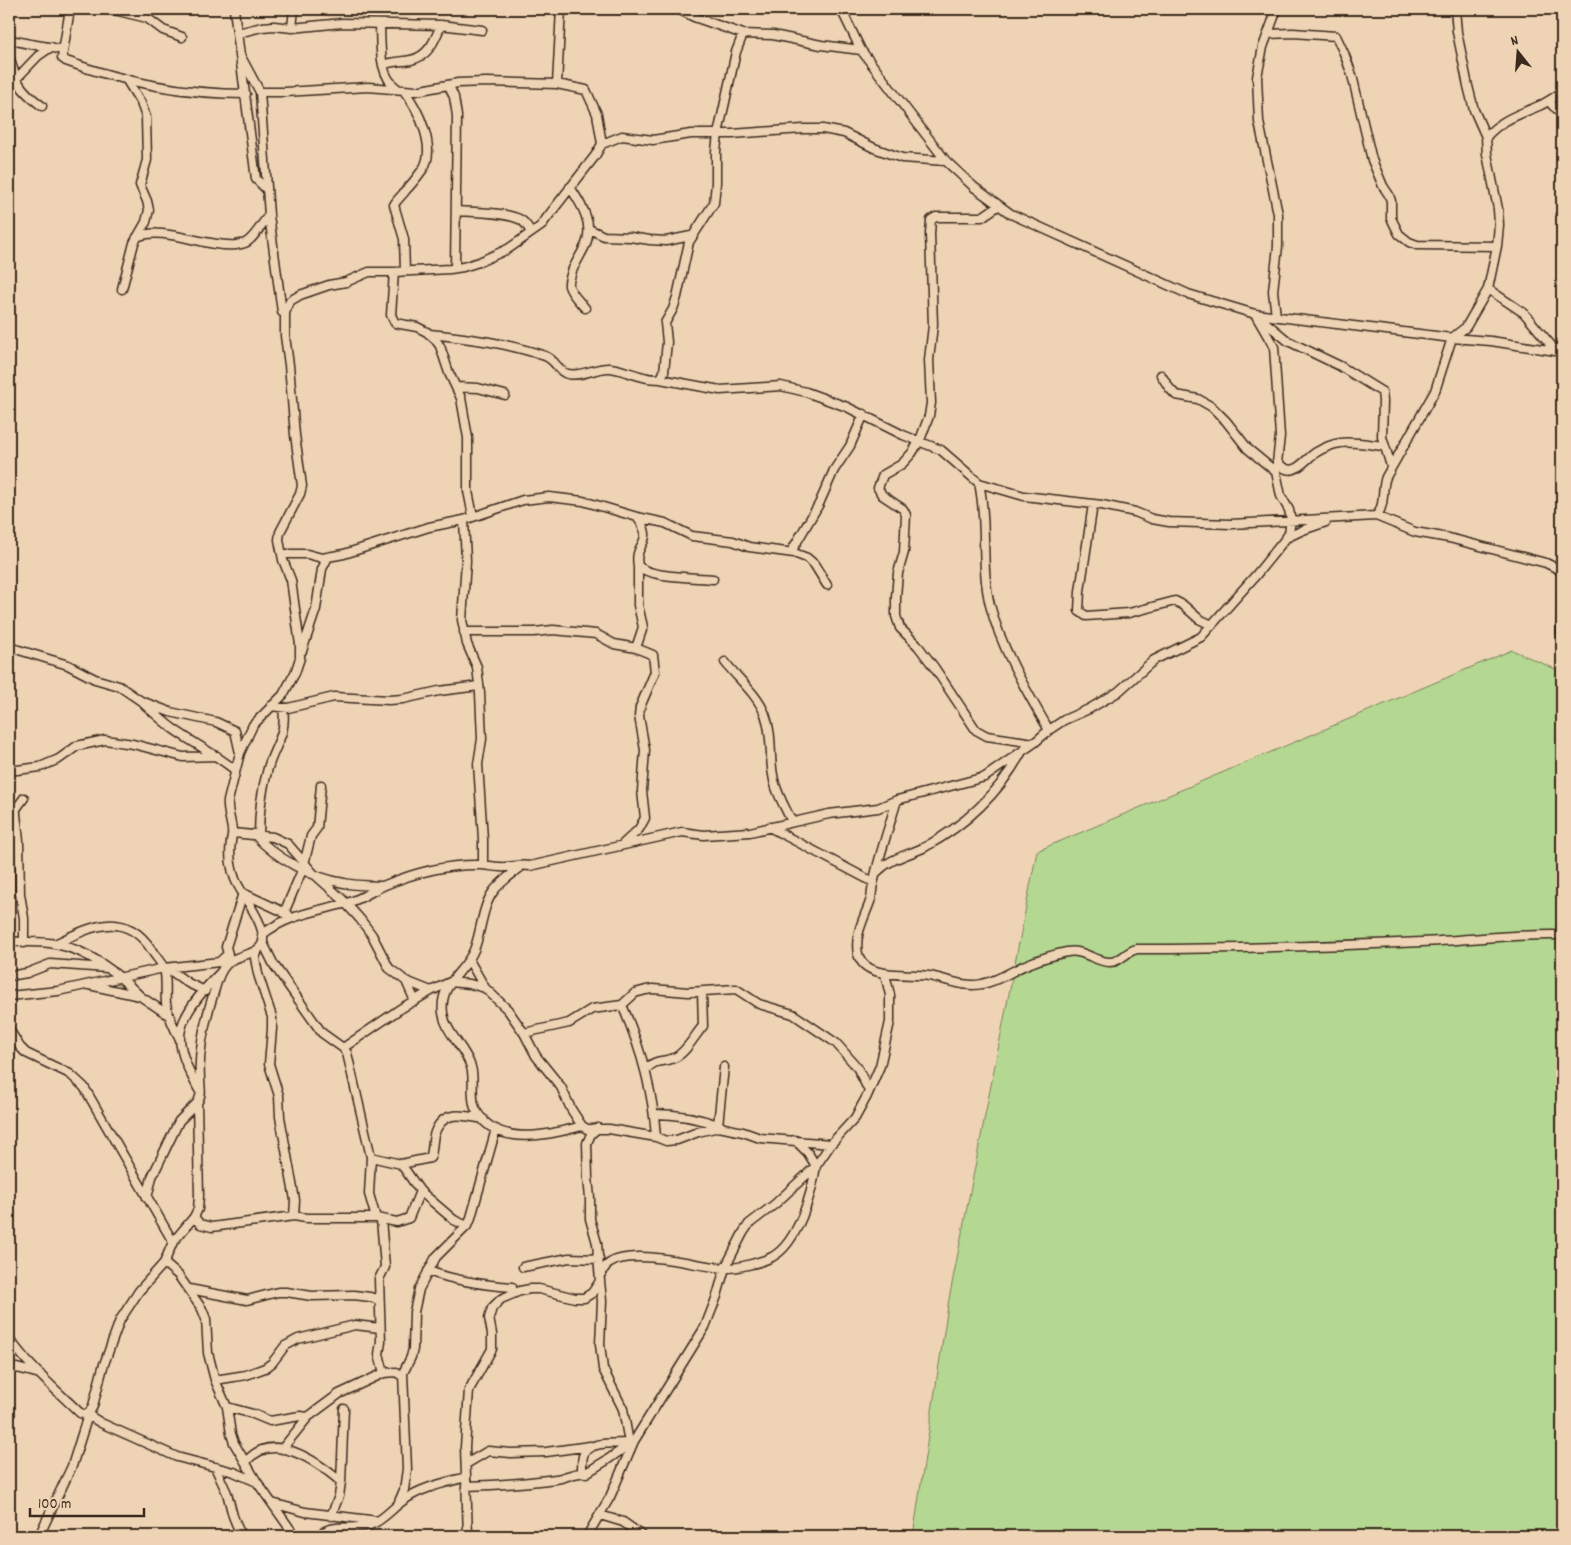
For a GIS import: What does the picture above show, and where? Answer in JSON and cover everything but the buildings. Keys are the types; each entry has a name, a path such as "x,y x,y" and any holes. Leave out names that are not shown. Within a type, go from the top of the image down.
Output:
{"street":[{"path":"68,9 69,15 62,50 62,58 66,61 126,79 172,89 219,94 246,94"},
{"path":"110,9 147,18 163,30 182,36"},
{"path":"234,9 256,179 267,190"},
{"path":"292,28 294,9"},
{"path":"557,84 561,9"},
{"path":"678,9 694,17 743,34 773,34 821,45 861,50"},
{"path":"841,9 861,50 946,161 958,174 998,206 1027,222 1188,294 1255,314 1560,350"},
{"path":"1276,9 1263,47 1257,77 1259,122 1278,214 1278,246 1274,292 1276,316"},
{"path":"1376,516 1380,512 1384,482 1390,466 1435,391 1452,338 1466,326 1488,289 1497,246 1498,210 1487,154 1486,137 1474,110 1468,86 1458,41 1456,9"},
{"path":"238,33 268,26 292,28 342,23 441,25 482,30"},
{"path":"380,24 383,65 387,78 413,104 428,139 428,156 424,166 394,205 404,239 405,271"},
{"path":"383,65 395,61 411,60 422,55 430,48 441,25"},
{"path":"1268,34 1293,33 1336,36 1352,75 1372,160 1391,201 1390,212 1393,224 1403,238 1417,245 1497,246"},
{"path":"660,379 664,372 666,350 665,323 677,297 691,236 714,203 718,134 736,52 743,34"},
{"path":"9,38 20,43 62,50"},
{"path":"12,79 51,47"},
{"path":"9,56 12,79 28,96 42,106"},
{"path":"240,56 260,92 269,215 282,312 285,313"},
{"path":"122,289 137,237 146,222 149,210 140,185 147,160 146,118 141,103 126,79"},
{"path":"260,92 368,87 416,91 463,83 486,82 557,84 586,90 597,114 602,144"},
{"path":"449,86 454,97 457,116 455,268"},
{"path":"1486,137 1516,114 1549,101 1562,92"},
{"path":"1549,101 1562,112"},
{"path":"300,658 291,580 279,540 280,532 300,494 302,486 295,435 290,365 285,336 285,313 290,301 300,295 346,282 373,271 394,272 463,267 508,249 546,219 595,156 602,144 610,139 628,136 653,140 674,136 803,129 833,130 853,136 891,156 914,160 946,161"},
{"path":"601,134 610,139"},
{"path":"570,187 584,210 589,229 586,244 574,267 569,282 574,295 585,308"},
{"path":"998,206 982,217 936,217 931,220 933,325 929,360 931,403 929,416 920,440 906,460 883,475 878,485 882,495 903,509 906,514 904,552 898,573 896,597 897,621 904,633 918,646 943,678 976,730 987,736 1034,743"},
{"path":"456,211 519,219 526,224 531,232"},
{"path":"137,237 153,234 178,237 212,245 242,244 248,242 269,215"},
{"path":"589,229 604,236 657,241 691,236"},
{"path":"394,272 391,315 392,319 398,324 417,327 430,334 502,344 538,354 554,360 560,369 568,374 581,374 609,368 650,378 720,390 781,386 811,394 864,414 895,431 941,450 979,483 1032,498 1093,504 1135,512 1152,519 1169,522 1232,524 1376,516 1415,532 1452,539 1546,563 1562,573"},
{"path":"1488,289 1524,313 1560,350"},
{"path":"1255,314 1288,342 1340,366 1382,392 1381,430 1390,466"},
{"path":"294,1216 295,1200 280,1118 279,1096 269,1064 272,1017 258,974 255,958 262,939 272,926 294,916 361,898 382,886 429,869 483,864 509,868 523,865 530,866 682,832 693,835 750,832 829,814 878,808 897,800 986,777 1064,720 1118,692 1154,660 1197,640 1256,576 1286,538 1291,520 1289,510 1281,496 1276,472 1280,436 1274,347 1255,314"},
{"path":"430,334 440,346 462,402 468,438 468,491 473,516"},
{"path":"1161,375 1176,395 1198,399 1212,407 1226,421 1248,449 1276,472"},
{"path":"457,387 478,388 505,394"},
{"path":"791,552 819,504 834,470 850,446 864,414"},
{"path":"1277,462 1281,467 1289,470 1297,468 1322,449 1343,442 1384,446"},
{"path":"979,483 983,503 984,556 990,605 1010,656 1049,730"},
{"path":"283,554 299,554 317,558 328,557 361,549 429,527 464,520 523,500 549,497 583,501 665,523 692,536 733,541 756,548 791,552 807,558 814,564 827,585"},
{"path":"1093,504 1080,591 1079,612 1086,616 1129,613 1175,601 1183,605 1199,619 1212,625"},
{"path":"636,648 643,627 638,605 637,555 646,538 643,525 637,517"},
{"path":"1286,538 1334,519"},
{"path":"464,520 466,561 462,604 464,632 477,667 479,686 482,726 478,764 483,864"},
{"path":"141,702 170,712 216,722 235,731 245,730 253,725 283,695 289,685 316,609 322,569 328,557"},
{"path":"638,566 654,573 713,580"},
{"path":"1562,598 1562,637"},
{"path":"464,632 534,632 552,630 596,634 614,644 651,653 655,658 653,677 640,707 639,716 645,750 642,791 644,818 639,829 621,846"},
{"path":"9,647 68,665 95,679 119,686 171,727 218,756 235,770"},
{"path":"725,662 753,695 765,714 772,740 774,780 792,822"},
{"path":"271,706 283,708 334,698 403,699 439,691 479,686"},
{"path":"283,708 284,725 282,734 273,751 268,770 257,834 267,847 304,866 346,903 372,935 389,968 406,981 430,991"},
{"path":"253,725 240,753 227,807 233,833 230,850 233,872 250,906 262,939 278,972 322,1033 346,1051 371,1156 369,1194 379,1219 384,1267 379,1279 379,1354 384,1374"},
{"path":"235,731 240,753"},
{"path":"9,771 40,767 59,759 82,744 105,740 132,744 183,757 218,756"},
{"path":"874,879 884,865 926,846 969,817 998,789 1022,751"},
{"path":"284,913 304,866 311,836 318,828 321,785"},
{"path":"24,798 16,809 24,943"},
{"path":"897,800 874,879 871,898 859,930 858,955 861,962 866,967 885,974 928,975 978,985 1005,976 1035,961 1070,952 1083,952 1107,962 1115,962 1131,950 1137,949 1422,942 1529,934 1562,935"},
{"path":"769,828 874,879"},
{"path":"233,833 273,836 288,844 304,866"},
{"path":"523,865 492,893 476,945 469,960 450,982 444,994 445,1022 471,1065 474,1106 483,1119 496,1129 515,1135 535,1136 582,1126 656,1137 666,1141 677,1140 718,1127 726,1128"},
{"path":"314,874 344,884 382,886"},
{"path":"243,892 284,913 294,916"},
{"path":"219,962 228,954 226,947 243,892"},
{"path":"55,944 93,926 125,927 136,932 145,940 165,968 188,983 205,991"},
{"path":"9,941 55,944 87,954 121,977 140,996 170,1016"},
{"path":"9,996 58,991 165,968 229,961 258,950"},
{"path":"469,960 485,988 508,1010 524,1033 536,1056 561,1087 571,1109 582,1126"},
{"path":"180,1040 188,1013 229,961"},
{"path":"9,976 27,973 50,964 107,968"},
{"path":"165,968 166,1005 180,1040 199,1100"},
{"path":"38,1536 72,1466 120,1320 138,1291 164,1263 173,1242 198,1209 200,1052 211,1002 222,971"},
{"path":"587,1536 621,1475 631,1443 705,1326 726,1268 743,1233 749,1224 775,1204 816,1166 831,1144 855,1118 880,1066 890,1022 890,995 885,974"},
{"path":"406,981 415,1001"},
{"path":"343,1048 430,991 450,982 485,988"},
{"path":"87,985 140,996"},
{"path":"524,1033 568,1023 592,1009 622,1005 635,993 646,990 702,992 736,989 760,1004 782,1009 804,1020 839,1046 857,1067 869,1091"},
{"path":"646,1070 658,1060 676,1057 703,1026 702,992"},
{"path":"622,1005 646,1070 656,1137"},
{"path":"9,1029 26,1053 70,1074 84,1087 173,1242"},
{"path":"718,1125 724,1067"},
{"path":"147,1198 152,1177 179,1121 199,1100"},
{"path":"654,1114 675,1114 760,1138 831,1144"},
{"path":"371,1156 401,1164 430,1158 435,1134 440,1122 444,1119 456,1115 483,1119"},
{"path":"598,1128 591,1134 587,1143 590,1219 596,1238 601,1278 600,1344 606,1375 623,1409 631,1443"},
{"path":"398,1504 404,1490 408,1469 402,1376 413,1349 416,1296 439,1253 470,1221 496,1129"},
{"path":"468,1536 466,1429 469,1390 492,1349 489,1318 492,1308 501,1299 530,1289 584,1298 592,1293 611,1262 626,1258 668,1259 726,1268 763,1260 772,1256 781,1250 796,1228 813,1186 816,1166 795,1140"},
{"path":"401,1164 420,1191 454,1220 467,1226"},
{"path":"194,1216 200,1224 212,1227 294,1216 306,1218 379,1219 397,1222 409,1218 420,1191"},
{"path":"523,1267 569,1258 599,1258"},
{"path":"164,1263 178,1275 202,1309 206,1319 208,1352 215,1380 227,1407 231,1434 257,1482 295,1536"},
{"path":"428,1271 444,1277 468,1282 512,1287"},
{"path":"189,1289 247,1300 278,1292 312,1296 370,1296 379,1300"},
{"path":"215,1380 246,1375 265,1368 272,1363 285,1346 298,1339 356,1325 380,1328"},
{"path":"9,1338 40,1374 80,1413 177,1457 234,1472 257,1482"},
{"path":"9,1371 17,1368 40,1374"},
{"path":"282,1449 308,1417 349,1389 384,1374 396,1372 402,1376"},
{"path":"227,1407 270,1421 300,1416 308,1417"},
{"path":"331,1516 339,1496 341,1482 344,1409"},
{"path":"466,1464 488,1451 511,1453 546,1452 631,1443"},
{"path":"466,1486 538,1482 566,1478 597,1467 631,1443"},
{"path":"582,1472 583,1456 590,1446"},
{"path":"246,1462 261,1451 271,1448 292,1451 328,1472 341,1482"},
{"path":"215,1467 227,1493 241,1536"},
{"path":"318,1536 327,1529 361,1527 380,1521 398,1504 425,1489 466,1476"},
{"path":"272,1503 305,1512 380,1521"},
{"path":"600,1514 623,1522 643,1536"}],"green space":[{"path":"1512,650 1562,672 1562,1536 913,1536 949,1299 1037,851"}]}
